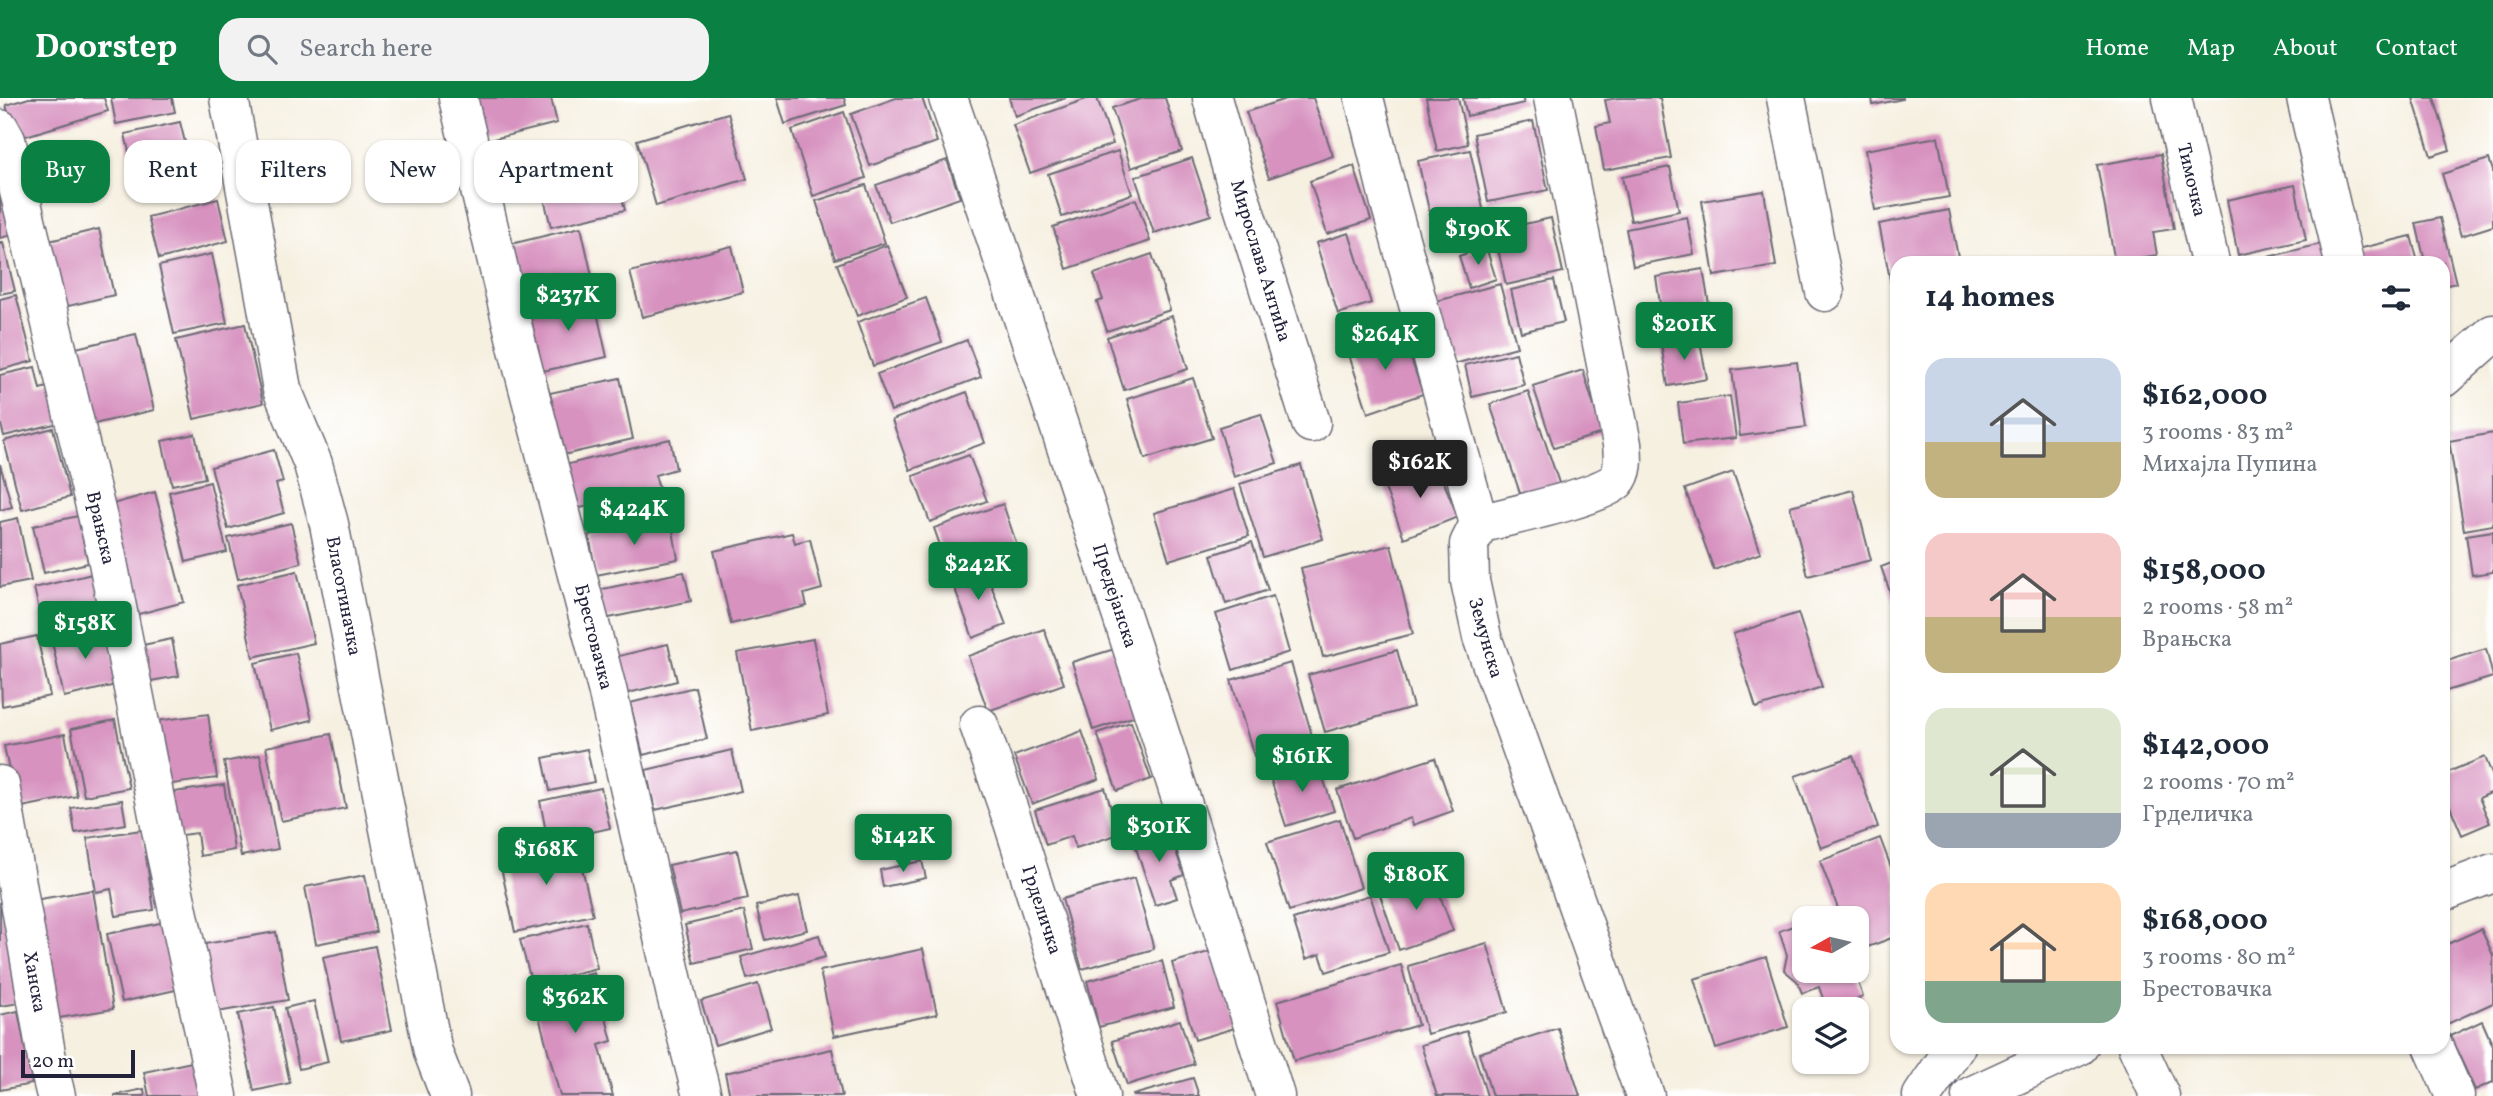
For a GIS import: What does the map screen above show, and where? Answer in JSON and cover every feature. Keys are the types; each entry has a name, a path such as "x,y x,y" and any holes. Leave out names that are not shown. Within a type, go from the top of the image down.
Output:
{"street":[{"name":"Власотиначка","path":"229,98 282,389 313,464 329,524 433,1052 450,1096"},
{"name":"Брестовачка","path":"458,98 518,349 607,689 673,982 702,1096"},
{"name":"Предејанска","path":"948,98 997,240 1276,1096"},
{"name":"Мирослава Антића","path":"1212,98 1236,184 1311,423"},
{"path":"1364,98 1479,524 1582,496 1607,486 1618,479 1623,464 1622,444 1553,98"},
{"path":"1786,98 1825,292"},
{"name":"Тимочка","path":"2172,98 2209,256"},
{"path":"2306,98 2343,256"},
{"name":"Врањска","path":"0,129 6,140 22,203 106,552 218,1096"},
{"path":"2450,372 2493,334"},
{"name":"Земунска","path":"1479,524 1469,544 1474,606 1482,637 1646,1096"},
{"name":"Грделичка","path":"979,725 1013,822 1100,1096"},
{"name":"Ханска","path":"0,785 47,1059 56,1096"},
{"path":"2450,889 2493,873"},
{"path":"1922,1096 1951,1054"},
{"path":"1971,1096 2062,1054"},
{"path":"2141,1054 2160,1096"},
{"path":"2437,1054 2455,1096"}],"building":[{"path":"29,98 104,98 108,111 16,139 6,105"},
{"path":"111,98 172,98 175,112 116,124"},
{"path":"475,98 551,98 557,123 486,140"},
{"path":"777,98 844,98 846,105 785,124"},
{"path":"896,98 922,98 937,142 870,166 851,114"},
{"path":"1009,98 1066,98 1015,116"},
{"path":"1089,98 1097,98 1113,144 1030,173 1013,125"},
{"path":"1144,98 1165,98 1182,151 1131,168 1112,108"},
{"path":"1289,98 1313,98 1333,156 1269,178 1246,112"},
{"path":"1426,98 1458,98 1468,144 1437,151"},
{"path":"1463,98 1522,98 1524,103 1467,116"},
{"path":"1660,98 1671,158 1604,170 1596,126 1610,123 1605,100"},
{"path":"1872,98 1903,98 1903,99 1873,105"},
{"path":"2413,98 2434,98 2450,150 2431,156"},
{"path":"844,112 866,178 813,196 792,130"},
{"path":"728,113 747,179 656,206 637,140"},
{"path":"1533,121 1548,190 1488,202 1474,134"},
{"path":"180,122 184,140 126,140 125,134"},
{"path":"1938,137 1949,197 1875,210 1865,150"},
{"path":"1470,150 1488,231 1436,242 1418,161"},
{"path":"1118,151 1132,194 1062,217 1048,174"},
{"path":"2161,154 2174,229 2153,232 2157,255 2114,256 2097,165"},
{"path":"1192,158 1211,215 1154,233 1135,177"},
{"path":"2489,159 2493,171 2493,226 2461,236 2442,174"},
{"path":"947,160 960,198 890,222 876,185"},
{"path":"1354,166 1371,220 1327,234 1310,181"},
{"path":"1670,167 1679,211 1631,221 1622,177"},
{"path":"866,185 885,243 835,259 816,201"},
{"path":"2295,185 2306,240 2238,255 2227,200"},
{"path":"1764,191 1776,266 1714,276 1702,201"},
{"path":"8,197 16,234 0,238 0,198"},
{"path":"1136,199 1150,241 1067,269 1053,227"},
{"path":"202,203 219,203 228,241 159,259 148,217"},
{"path":"545,203 623,203 625,210 551,227"},
{"path":"1949,210 1958,256 1890,256 1890,279 1879,224"},
{"path":"1687,217 1694,254 1633,266 1626,229"},
{"path":"1551,218 1563,272 1506,285 1494,231"},
{"path":"2440,218 2449,256 2424,256 2416,223"},
{"path":"581,227 592,276 523,292 511,244"},
{"path":"99,229 114,295 60,308 45,242"},
{"path":"1349,233 1371,303 1338,314 1316,243"},
{"path":"2411,236 2416,256 2351,256 2350,251"},
{"path":"0,243 3,243 15,291 0,294"},
{"path":"2325,243 2328,256 2272,256"},
{"path":"887,245 907,297 857,316 837,264"},
{"path":"732,246 743,292 642,317 630,272"},
{"path":"1486,247 1496,279 1469,288 1459,256"},
{"path":"212,254 227,323 174,334 159,266"},
{"path":"1152,254 1170,310 1107,331 1097,302 1103,300 1094,274"},
{"path":"2450,259 2456,283 2450,284"},
{"path":"1703,269 1711,316 1663,324 1656,277"},
{"path":"1554,280 1564,322 1521,332 1511,290"},
{"path":"1500,284 1517,347 1454,364 1437,301"},
{"path":"16,295 33,361 0,370 0,299"},
{"path":"593,295 607,357 543,371 529,310"},
{"path":"926,298 942,342 873,366 857,322"},
{"path":"1172,316 1188,369 1124,390 1107,337"},
{"path":"245,324 263,403 194,419 176,340"},
{"path":"1401,330 1423,394 1368,413 1347,349"},
{"path":"136,334 154,410 94,424 76,348"},
{"path":"1699,337 1707,379 1668,386 1661,344"},
{"path":"967,340 981,377 891,411 877,374"},
{"path":"1516,353 1524,385 1472,397 1465,365"},
{"path":"1797,362 1806,427 1740,436 1732,370"},
{"path":"35,367 40,389 55,385 63,422 4,436 0,421 0,375"},
{"path":"1583,370 1602,433 1554,448 1533,386"},
{"path":"620,378 633,439 563,455 550,393"},
{"path":"1193,378 1212,438 1145,459 1127,399"},
{"path":"1528,391 1560,486 1522,499 1490,404"},
{"path":"967,392 985,443 910,470 892,420"},
{"path":"1730,396 1736,438 1683,444 1678,403"},
{"path":"1261,414 1277,463 1234,477 1219,427"},
{"path":"53,428 70,497 22,510 4,441"},
{"path":"2493,433 2493,525 2464,530 2450,441"},
{"path":"195,434 205,478 172,485 162,441"},
{"path":"670,439 676,469 655,475 659,489 576,509 565,465"},
{"path":"274,450 283,482 276,484 284,513 228,529 211,467"},
{"path":"969,455 987,501 930,522 913,476"},
{"path":"1436,463 1458,517 1404,538 1383,483"},
{"path":"0,464 12,507 0,510"},
{"path":"1301,465 1323,539 1263,557 1240,484"},
{"path":"1733,472 1761,553 1714,570 1685,489"},
{"path":"210,482 227,552 186,562 169,492"},
{"path":"1234,489 1249,536 1169,560 1154,513"},
{"path":"1853,490 1871,560 1808,576 1790,506"},
{"path":"155,492 184,602 131,616 109,505"},
{"path":"1003,504 1019,551 950,574 934,528"},
{"path":"78,516 88,563 44,573 33,526"},
{"path":"18,518 31,581 0,587 0,522"},
{"path":"671,519 678,559 596,575 589,535"},
{"path":"291,523 301,563 238,579 228,538"},
{"path":"2493,531 2493,572 2472,575 2466,535"},
{"path":"792,533 795,543 810,539 822,589 804,594 807,606 731,624 714,551"},
{"path":"1252,542 1268,590 1226,604 1211,555"},
{"path":"1391,545 1413,634 1323,657 1301,568"},
{"path":"1890,564 1890,592 1881,567"},
{"path":"984,566 1006,625 973,638 951,578"},
{"path":"297,571 314,643 253,657 237,585"},
{"path":"684,572 691,601 604,619 598,590"},
{"path":"96,573 106,617 44,631 34,588"},
{"path":"1273,596 1289,652 1233,670 1216,614"},
{"path":"1798,613 1822,687 1756,708 1733,634"},
{"path":"106,624 120,684 64,697 51,637"},
{"path":"1044,629 1064,684 988,711 968,656"},
{"path":"37,636 50,696 2,706 0,644"},
{"path":"172,639 179,676 145,682 138,646"},
{"path":"813,639 828,715 752,731 737,653"},
{"path":"668,644 677,681 624,694 615,657"},
{"path":"1121,647 1142,714 1093,730 1072,662"},
{"path":"2486,649 2493,677 2450,690 2450,660"},
{"path":"1397,650 1413,707 1325,732 1308,675"},
{"path":"296,653 312,720 270,730 255,663"},
{"path":"1291,663 1313,739 1254,756 1231,680"},
{"path":"695,687 707,739 643,755 630,703"},
{"path":"208,714 217,778 165,785 156,721"},
{"path":"115,720 129,788 84,796 71,729"},
{"path":"1131,722 1151,779 1117,791 1097,733"},
{"path":"1082,731 1099,779 1032,804 1014,756"},
{"path":"65,734 77,796 17,808 4,746"},
{"path":"331,734 346,808 281,821 266,747"},
{"path":"587,749 594,782 550,791 543,758"},
{"path":"732,750 741,791 655,810 646,770"},
{"path":"260,755 278,849 241,856 224,762"},
{"path":"1853,756 1878,827 1821,848 1795,776"},
{"path":"2485,757 2493,777 2493,792 2479,798 2490,823 2462,835 2450,807 2450,771"},
{"path":"1435,758 1453,811 1413,825 1411,818 1353,838 1337,790"},
{"path":"1318,762 1334,811 1286,826 1270,777"},
{"path":"224,785 234,850 200,856 197,833 174,836 167,793"},
{"path":"601,788 610,828 548,842 540,801"},
{"path":"1105,788 1119,834 1076,848 1072,836 1046,845 1035,810"},
{"path":"122,800 126,824 75,833 71,808"},
{"path":"1340,819 1361,888 1289,911 1267,842"},
{"path":"1168,828 1184,875 1171,880 1177,898 1155,905 1133,839"},
{"path":"142,830 154,910 116,916 111,889 96,892 87,838"},
{"path":"1880,838 1890,864 1890,939 1869,946 1869,906 1837,906 1820,861"},
{"path":"576,842 593,915 515,932 499,858"},
{"path":"737,850 748,899 680,914 669,865"},
{"path":"922,861 926,878 883,887 880,870"},
{"path":"1432,874 1453,931 1399,950 1379,892"},
{"path":"365,875 376,932 316,944 305,887"},
{"path":"1134,878 1154,949 1082,969 1062,899"},
{"path":"93,890 113,1009 53,1019 34,900"},
{"path":"0,893 20,1003 0,1006"},
{"path":"1370,895 1389,952 1326,972 1320,954 1306,959 1293,919"},
{"path":"799,896 807,930 765,940 756,906"},
{"path":"744,911 753,949 694,963 685,925"},
{"path":"165,922 180,989 122,1002 107,934"},
{"path":"587,923 597,968 532,984 520,940"},
{"path":"1792,926 1792,977 1784,970 1787,955 1779,931"},
{"path":"2481,929 2493,955 2493,1003 2450,1023 2450,943"},
{"path":"276,932 288,1000 211,1013 199,945"},
{"path":"819,935 825,957 747,979 741,957"},
{"path":"1487,943 1507,1012 1427,1034 1408,966"},
{"path":"375,946 392,1030 341,1041 323,957"},
{"path":"923,949 937,1014 834,1036 820,971"},
{"path":"1215,950 1238,1027 1195,1040 1172,963"},
{"path":"1766,957 1788,1027 1716,1049 1694,979"},
{"path":"1162,961 1174,1007 1099,1027 1087,981"},
{"path":"1401,965 1418,1025 1294,1061 1277,1001"},
{"path":"594,973 612,1041 599,1045 613,1096 560,1096 532,990"},
{"path":"758,984 771,1028 715,1045 701,1001"},
{"path":"1798,984 1858,984 1863,997 1822,997 1819,987 1802,993"},
{"path":"314,1001 328,1062 299,1069 285,1008"},
{"path":"274,1007 290,1083 254,1091 238,1014"},
{"path":"18,1011 32,1084 0,1090 0,1015"},
{"path":"1180,1020 1194,1064 1127,1085 1112,1041"},
{"path":"2482,1021 2493,1046 2493,1082 2475,1090 2450,1036"},
{"path":"1558,1028 1580,1096 1492,1096 1479,1053"},
{"path":"1467,1031 1487,1096 1437,1096 1421,1045"},
{"path":"832,1049 842,1096 730,1096 725,1073"},
{"path":"192,1062 199,1096 149,1096 144,1072"},
{"path":"1193,1078 1199,1096 1133,1096 1133,1095"},
{"path":"144,1089 145,1096 115,1096 115,1095"}]}
